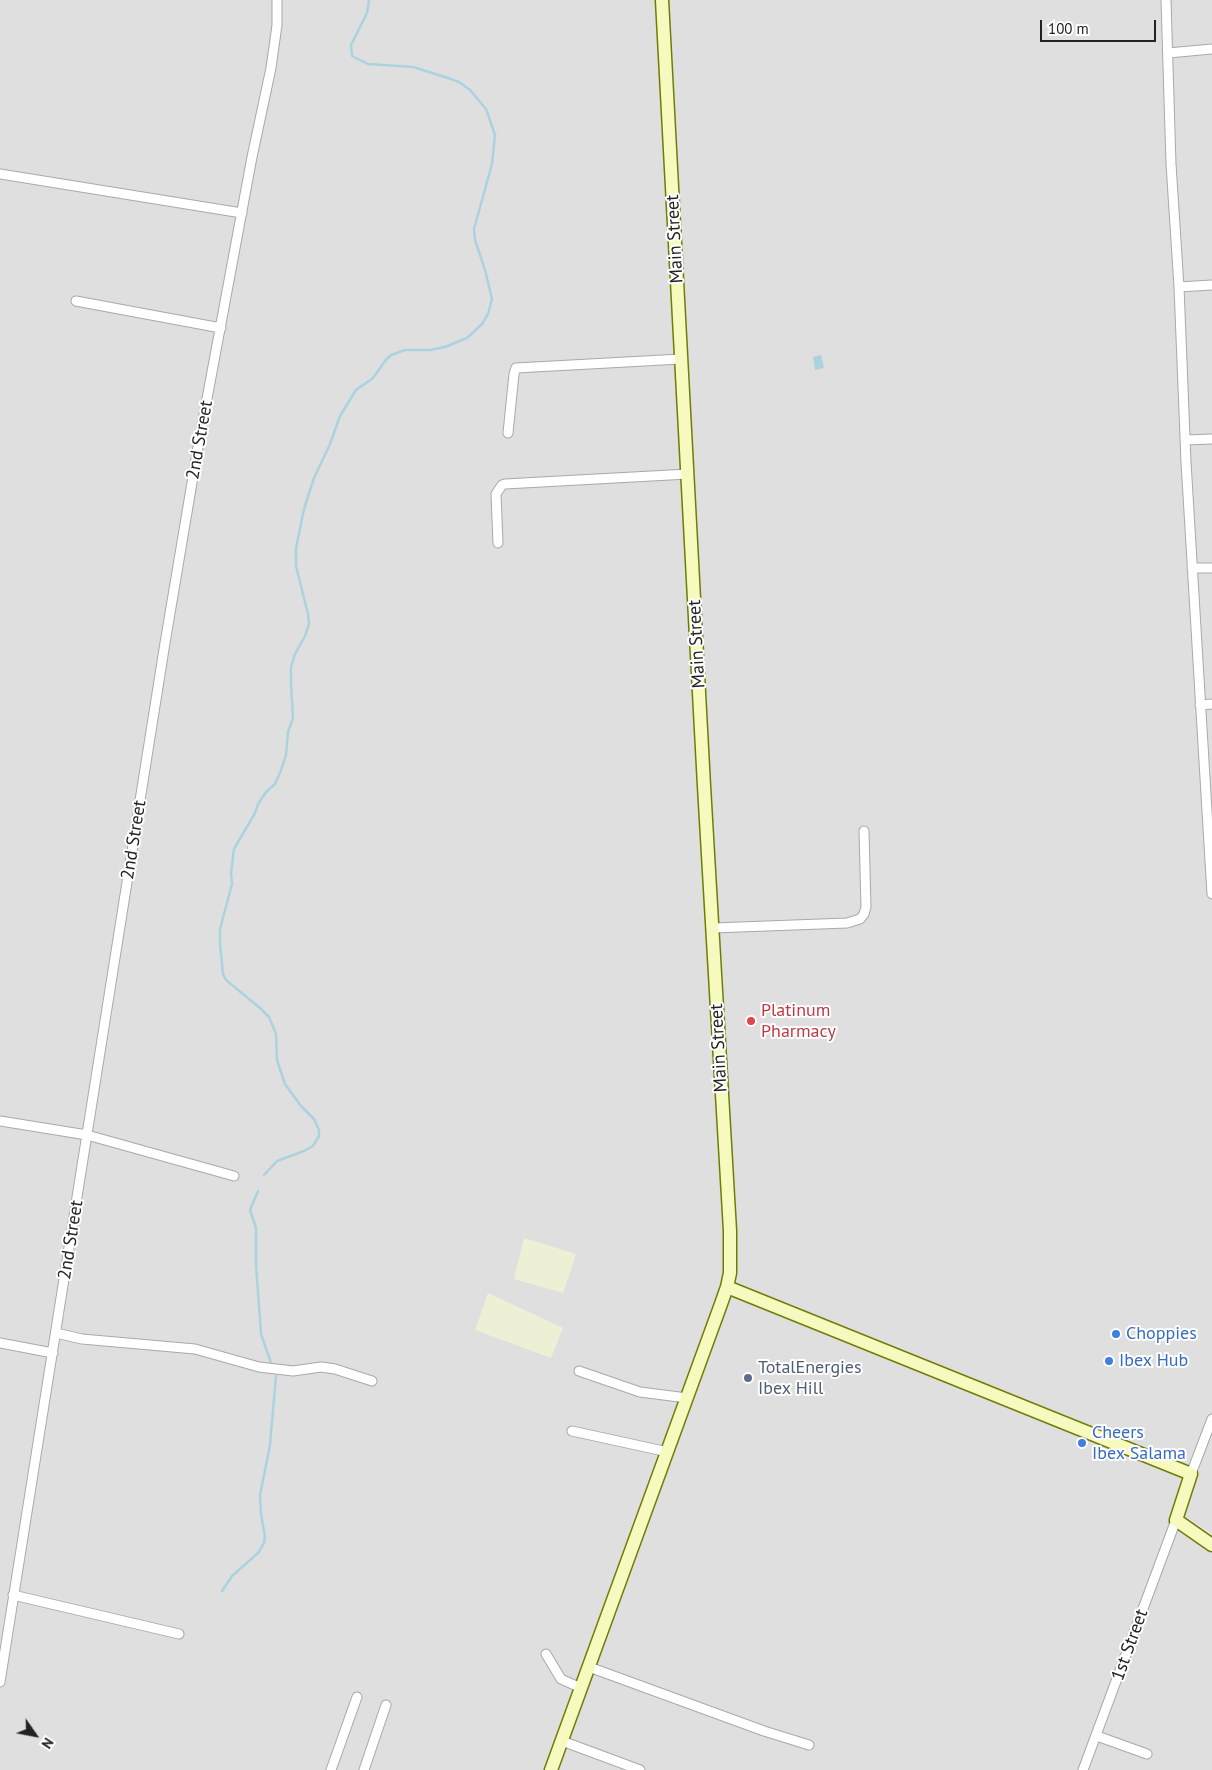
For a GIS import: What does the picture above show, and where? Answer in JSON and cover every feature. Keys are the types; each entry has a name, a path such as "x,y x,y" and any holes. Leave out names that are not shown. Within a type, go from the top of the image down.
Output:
{"main road":[{"name":"Main Street","path":"551,1770 688,1398 727,1287 730,1272 730,1231 662,0"},
{"path":"727,1287 1191,1474 1176,1520 1212,1545"}],"street":[{"name":"2nd Street","path":"0,1682 165,644 198,447 271,68 278,25 277,0"},
{"path":"1166,0 1171,164 1179,287 1185,440 1212,894"},
{"path":"1168,53 1212,49"},
{"path":"0,174 242,213"},
{"path":"1179,287 1212,285"},
{"path":"76,301 221,328"},
{"path":"508,433 516,368 681,359"},
{"path":"1185,440 1212,439"},
{"path":"498,543 495,500 496,494 502,485 688,474"},
{"path":"1192,568 1212,568"},
{"path":"1200,706 1212,704"},
{"path":"713,928 847,923 860,919 866,907 864,831"},
{"path":"0,1121 88,1135 234,1176"},
{"path":"56,1333 82,1339 195,1349 259,1367 293,1370 321,1367 335,1369 372,1381"},
{"path":"0,1343 53,1352"},
{"path":"579,1371 640,1392 688,1398"},
{"path":"1191,1474 1212,1422"},
{"path":"572,1431 668,1452"},
{"name":"1st Street","path":"1083,1770 1176,1520"},
{"path":"13,1594 178,1634"},
{"path":"546,1654 561,1679 581,1688"},
{"path":"588,1667 809,1746"},
{"path":"331,1770 356,1698"},
{"path":"364,1770 386,1705"},
{"path":"1097,1736 1147,1754"},
{"path":"562,1741 640,1770"}],"shaded area":[{"path":"0,0 1212,0 1212,1534 1190,1520 1183,1534 1212,1553 1212,1770 0,1770"}],"green space":[{"path":"524,1238 576,1254 563,1293 514,1279"},
{"path":"488,1293 563,1328 551,1358 475,1330"}],"water":[{"path":"821,355 824,368 815,370 813,357"}],"waterway":[{"path":"264,1175 277,1161 313,1146 319,1136 319,1130 314,1119 301,1106 285,1084 277,1060 276,1034 269,1017 226,980 223,974 220,929 232,884 231,873 234,849 255,813 258,804 266,792 275,784 286,755 288,732 293,718 291,667 309,624 296,566 296,548 304,509 314,478 330,444 340,416 356,390 373,378 391,355 405,350 430,350 445,347 467,338 482,324 488,314 492,299 475,240 474,229 492,164 495,135 486,109 470,90 459,82 413,67 368,64 352,56 351,45 367,13 369,0"},
{"path":"258,1191 250,1210 256,1228 256,1264 261,1334 272,1366"},
{"path":"222,1591 232,1576 258,1553 264,1543 260,1495 270,1445 276,1376"}],"place":[{"name":"Platinum Pharmacy","path":"751,1021"},
{"name":"Choppies","path":"1116,1334"},
{"name":"Ibex Hub","path":"1109,1361"},
{"name":"TotalEnergies Ibex Hill","path":"748,1378"},
{"name":"Cheers Ibex Salama","path":"1082,1443"}]}
